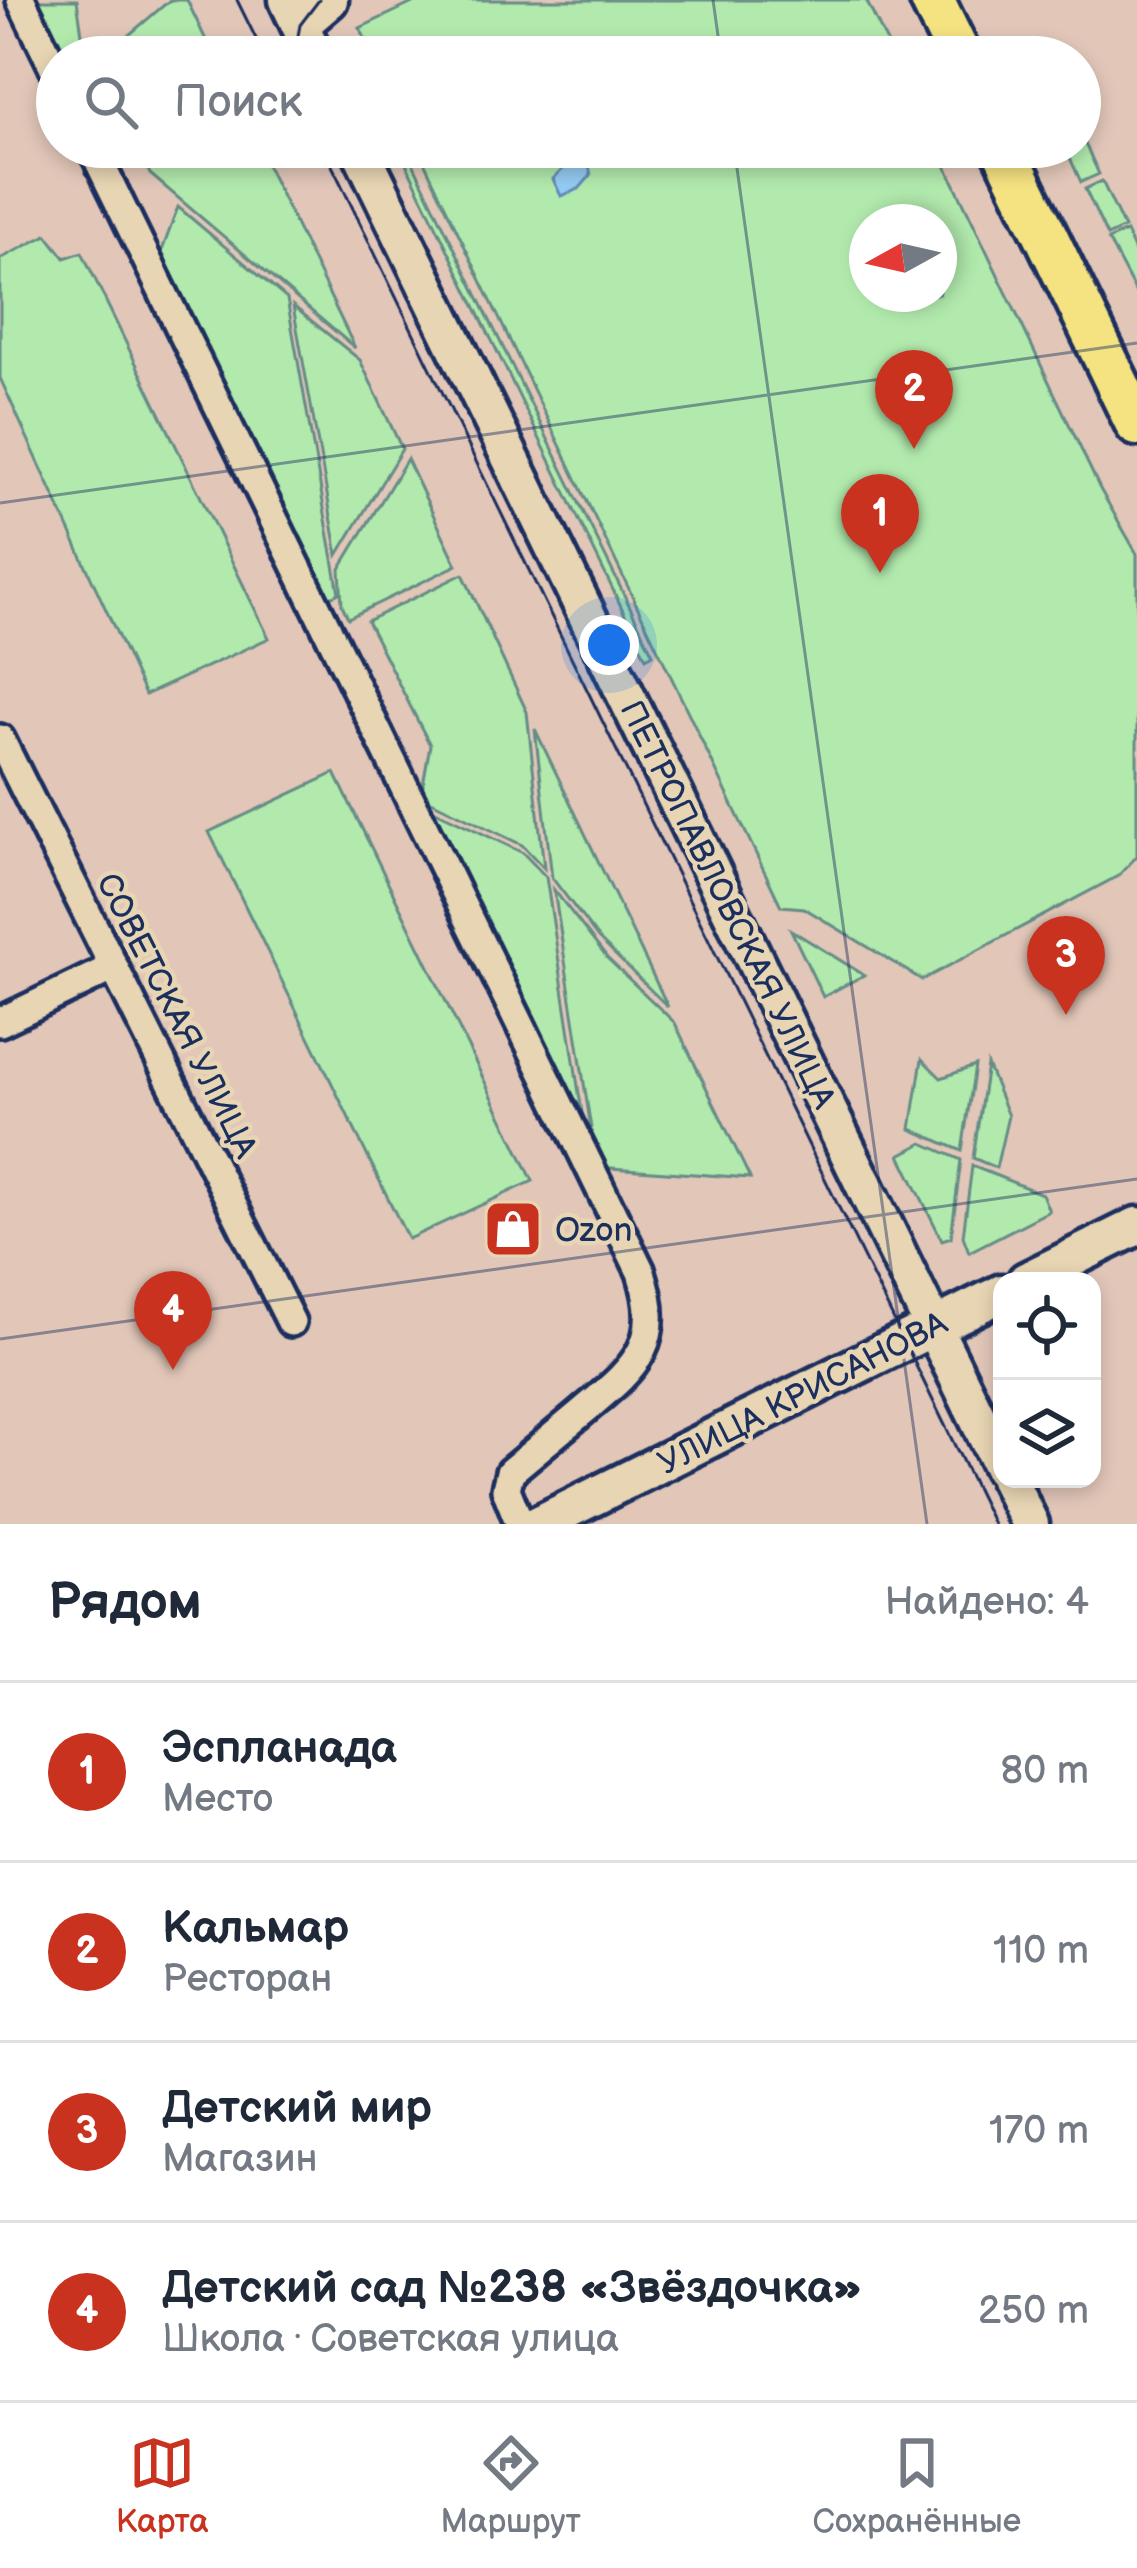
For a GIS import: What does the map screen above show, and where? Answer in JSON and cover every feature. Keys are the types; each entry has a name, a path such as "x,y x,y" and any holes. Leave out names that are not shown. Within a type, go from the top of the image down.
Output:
{"main road":[{"path":"301,27 329,0"},
{"path":"932,0 950,36"},
{"path":"963,0 980,36"},
{"name":"ПЕТРОПАВЛОВСКАЯ УЛИЦА","path":"369,168 993,1449"},
{"path":"1014,168 1137,424"},
{"path":"1044,168 1137,359"},
{"path":"1044,1272 1137,1226"},
{"name":"УЛИЦА КРИСАНОВА","path":"538,1524 993,1297"},
{"path":"1012,1488 1030,1524"}],"street":[{"path":"21,0 39,36"},
{"path":"102,168 641,1272 652,1303 646,1340 633,1369 510,1472 506,1490 520,1524"},
{"name":"СОВЕТСКАЯ УЛИЦА","path":"0,739 291,1322"},
{"path":"0,1022 114,967"}],"green space":[{"path":"30,0 77,0 81,36 48,36"},
{"path":"170,0 187,0 204,36 128,36"},
{"path":"419,0 866,0 884,36 364,36 360,28"},
{"path":"147,168 268,168 355,348"},
{"path":"408,168 415,168 653,654 646,658"},
{"path":"427,168 947,168 1100,489 1137,554 1137,856 1118,876 922,980 804,908 781,906"},
{"path":"1075,168 1096,168 1099,174 1081,182"},
{"path":"1102,181 1124,228 1107,236 1085,189"},
{"path":"178,207 287,299 339,593 323,600 159,259"},
{"path":"1126,232 1137,256 1137,295 1108,240"},
{"path":"47,235 65,258 82,252 269,638 145,695 0,378 0,259"},
{"path":"293,306 360,360 402,449 338,555"},
{"path":"407,459 457,565 348,618 342,605 340,569"},
{"path":"463,574 527,712 544,868 522,845 421,796 430,745 367,621"},
{"path":"535,729 668,1007 598,938 552,878"},
{"path":"335,773 533,1181 408,1239 209,832"},
{"path":"423,805 523,853 546,877 586,1139"},
{"path":"554,890 607,958 675,1023 750,1178 597,1167"},
{"path":"791,930 864,975 823,997"},
{"path":"922,1059 941,1078 975,1066 962,1151 911,1129"},
{"path":"987,1065 1008,1116 996,1168 973,1158"},
{"path":"923,1143 961,1160 951,1237 942,1240 900,1155"},
{"path":"972,1166 1042,1194 1049,1211 969,1252 963,1236"}],"water":[{"path":"564,168 589,168 591,175 579,189 561,196 553,179"}],"tram line":[{"path":"237,0 255,36"},
{"path":"298,36 300,25 319,0"},
{"path":"333,168 993,1524"}],"place":[{"name":"Кальмар","path":"914,449"},
{"name":"Эспланада","path":"880,573"},
{"name":"Детский мир","path":"1066,1015"},
{"name":"Ozon","path":"513,1229"},
{"name":"Детский сад №238 «Звёздочка»","path":"173,1370"}]}
